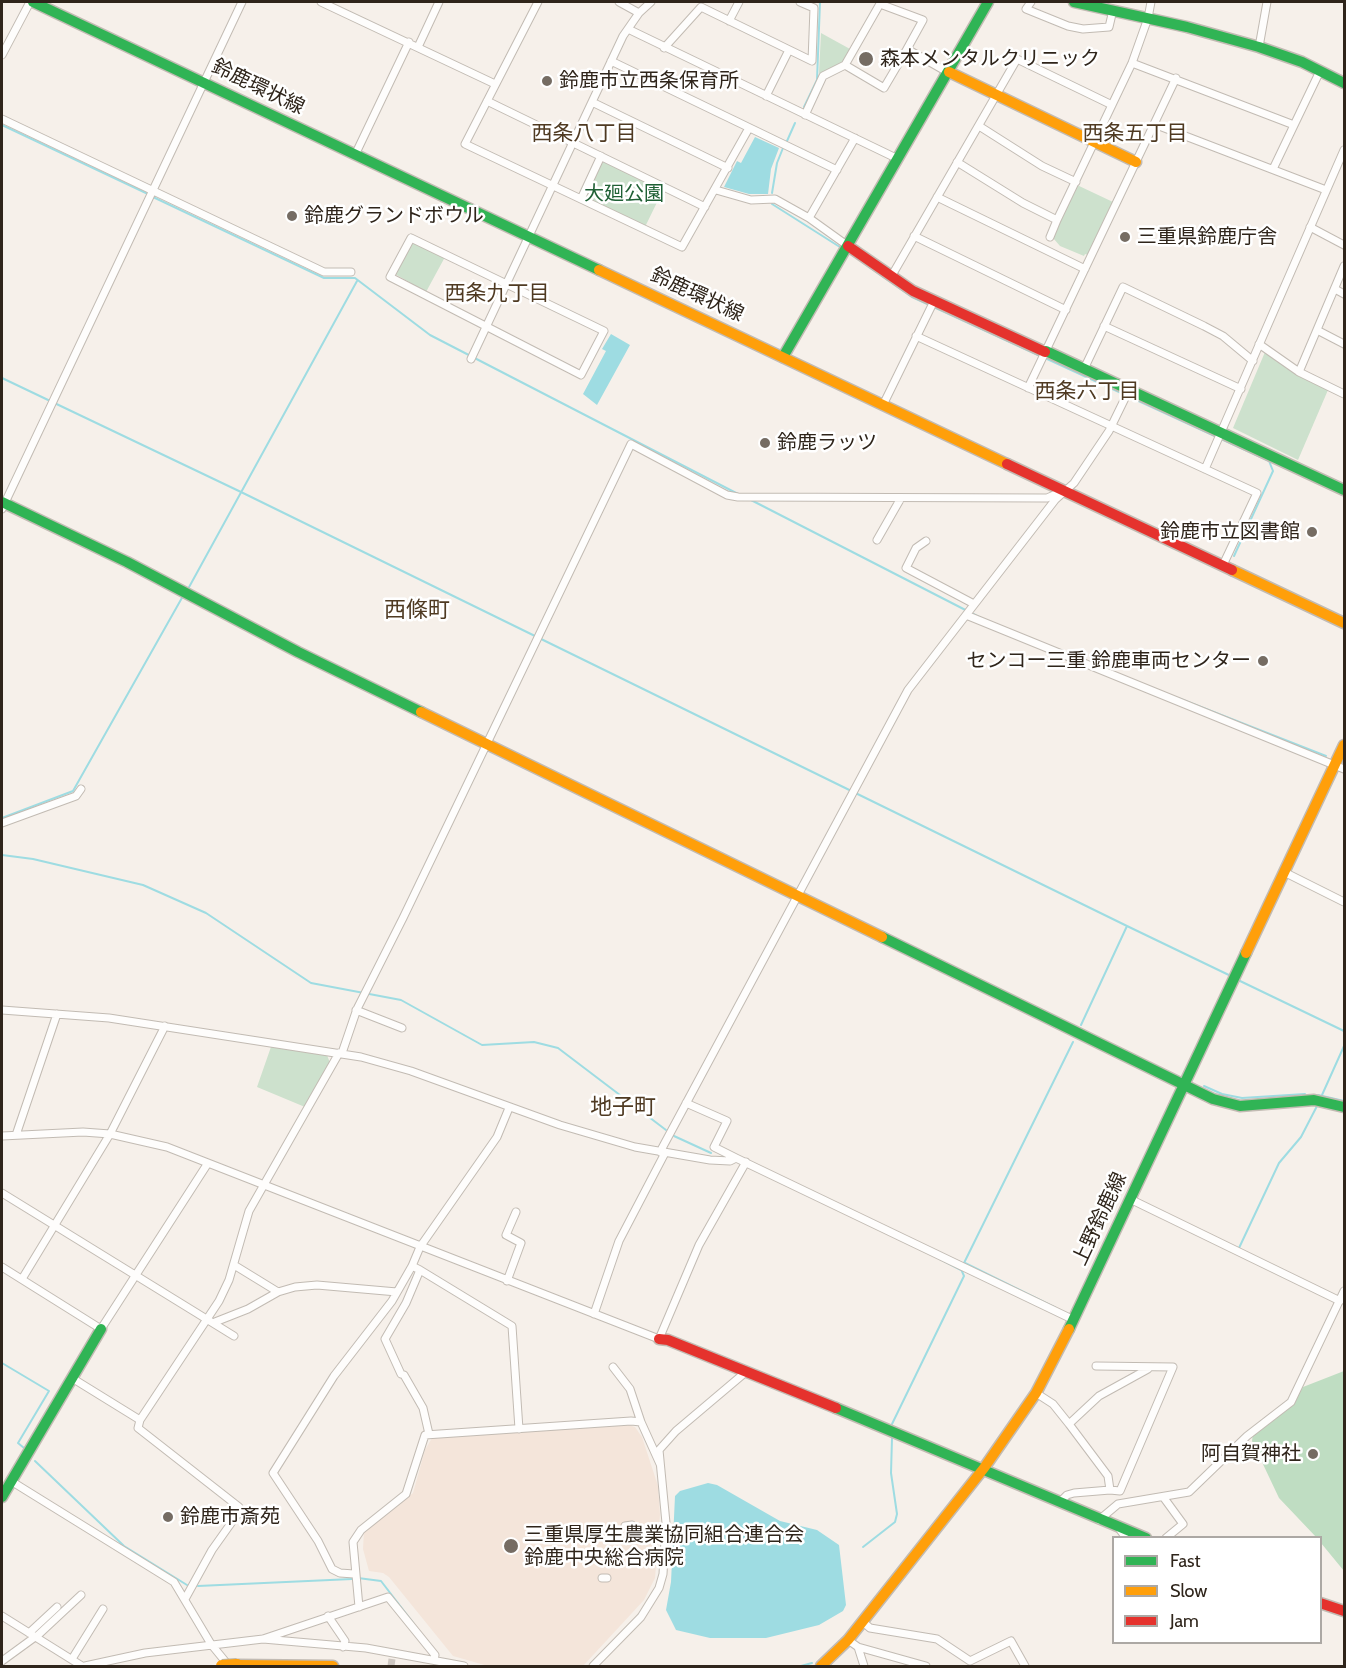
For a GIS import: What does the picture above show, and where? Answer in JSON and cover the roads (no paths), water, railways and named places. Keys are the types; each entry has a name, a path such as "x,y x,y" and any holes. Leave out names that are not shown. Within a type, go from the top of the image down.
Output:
{"main road":[{"name":"鈴鹿環状線","path":"32,2 1344,623"},
{"path":"783,357 988,2"},
{"path":"1074,2 1148,18 1259,47 1344,83"},
{"path":"949,72 1136,162"},
{"path":"846,250 932,304 1044,355 1084,369 1127,394 1344,490"},
{"path":"2,505 187,593 298,652 1213,1099 1240,1106 1314,1100 1344,1107"},
{"name":"上野鈴鹿線","path":"821,1666 853,1643 863,1622 984,1468 1036,1393 1074,1320 1284,872 1340,767 1344,745"},
{"path":"2,1497 101,1329"},
{"path":"659,1339 668,1340 747,1371 984,1468 1099,1520 1141,1536"},
{"path":"1322,1604 1344,1611"},
{"path":"222,1666 333,1666"}],"street":[{"path":"2,55 32,2"},
{"path":"2,505 56,398 242,2"},
{"path":"321,2 495,84"},
{"path":"418,47 439,2"},
{"path":"538,2 465,144 682,247 750,128"},
{"path":"619,2 639,13"},
{"path":"473,356 611,62 628,29 639,13 651,2"},
{"path":"729,21 739,2"},
{"path":"664,48 701,7 812,61 814,8 800,2"},
{"path":"1030,2 1026,9 1068,26 1083,29 1109,27 1113,10"},
{"path":"1050,237 1132,63 1148,18 1151,2"},
{"path":"1259,47 1267,2"},
{"path":"805,115 823,76 845,65 881,3 923,20 884,88 845,65"},
{"path":"628,29 898,159"},
{"path":"355,155 409,42"},
{"path":"908,48 949,72"},
{"path":"766,96 789,50"},
{"path":"891,277 1017,59 1112,105"},
{"path":"611,62 837,170"},
{"path":"1132,63 1294,125"},
{"path":"1273,169 1320,71"},
{"path":"1028,388 1176,78"},
{"path":"487,100 705,207"},
{"path":"592,102 728,168"},
{"path":"2,119 152,195 324,272 351,272"},
{"path":"1154,124 1326,190"},
{"path":"979,126 1042,165 1076,182"},
{"path":"809,218 855,138"},
{"path":"1205,469 1344,150"},
{"path":"581,199 601,156"},
{"path":"957,162 1023,203 1057,220"},
{"path":"716,190 750,200 775,199 809,218 846,250"},
{"path":"937,197 1085,268"},
{"path":"1310,227 1344,245"},
{"path":"914,236 1066,310"},
{"path":"411,238 508,283 604,331 581,375 390,277 411,238"},
{"path":"1299,372 1344,266"},
{"path":"1084,369 1123,286 1222,336 1253,361"},
{"path":"1335,289 1344,294"},
{"path":"883,405 932,304"},
{"path":"1104,326 1241,389"},
{"path":"1317,330 1344,344"},
{"path":"916,336 1257,493 1223,565"},
{"path":"1259,344 1299,372 1344,394"},
{"path":"594,1314 619,1241 662,1152 908,690 1064,491 1074,483 1112,426 1127,394"},
{"path":"185,1599 212,1550 239,1512 238,1508 138,1428 140,1420 230,1280 249,1211 341,1053 356,1010 488,744 632,444 727,495 740,497 1047,498 1064,491"},
{"path":"877,540 901,498"},
{"path":"926,541 916,548 906,568 973,606"},
{"path":"966,615 1340,767"},
{"path":"2,823 76,796 81,789"},
{"path":"1284,872 1344,902"},
{"path":"2,1010 165,1026 341,1053 395,1066 509,1108 635,1147 710,1160 730,1161 736,1158"},
{"path":"356,1010 402,1028"},
{"path":"16,1135 57,1014"},
{"path":"22,1279 110,1134 165,1026"},
{"path":"687,1103 726,1122 714,1147 1074,1320"},
{"path":"354,1574 340,1574 332,1569 318,1541 273,1473 334,1376 397,1293 420,1247 497,1137 509,1108"},
{"path":"2,1136 83,1132 110,1134 167,1147 659,1339 699,1245 745,1162"},
{"path":"2,1267 101,1329 208,1163"},
{"path":"2,1193 234,1336"},
{"path":"1131,1199 1341,1303"},
{"path":"507,1281 521,1243 506,1235 516,1212"},
{"path":"234,1265 278,1292"},
{"path":"412,1266 512,1326 519,1429"},
{"path":"420,1270 385,1343 423,1408 429,1434"},
{"path":"215,1323 278,1292 295,1287 328,1286 397,1293"},
{"path":"1099,1520 1118,1504 1189,1492 1247,1436 1292,1402 1341,1303 1344,1291"},
{"path":"1060,1502 1067,1495 1074,1493 1120,1491 1173,1367 1148,1369 1096,1366"},
{"path":"613,1367 630,1389 641,1422 660,1464"},
{"path":"1069,1424 1099,1396 1148,1369"},
{"path":"592,1666 641,1617 659,1587 663,1574 666,1523 659,1449 663,1443 747,1371"},
{"path":"72,1378 140,1420"},
{"path":"1036,1393 1053,1404 1069,1424 1108,1476 1110,1490"},
{"path":"359,1607 352,1546 357,1535 406,1494 412,1483 423,1439 429,1434 641,1422"},
{"path":"11,1481 174,1582 211,1644 233,1666"},
{"path":"1164,1498 1183,1524 1168,1536"},
{"path":"1118,1527 1125,1536"},
{"path":"2,1661 81,1595"},
{"path":"263,1639 388,1597 435,1655 434,1660"},
{"path":"33,1636 57,1607"},
{"path":"72,1659 103,1609"},
{"path":"2,1616 84,1666 145,1653 263,1639 343,1647 464,1666"},
{"path":"328,1616 345,1641 343,1647"},
{"path":"863,1622 870,1628 937,1639 970,1660 1011,1641 1026,1666"},
{"path":"853,1643 864,1666"},
{"path":"853,1643 926,1666"}],"water":[{"path":"755,137 779,148 771,169 768,194 749,194 724,187 737,161 741,163"},
{"path":"611,334 630,345 597,405 583,394 606,351 602,349"},
{"path":"708,1483 717,1485 780,1521 817,1530 839,1545 846,1605 843,1611 819,1625 766,1638 710,1638 676,1630 666,1610 671,1582 675,1496 680,1491"}],"waterway":[{"path":"804,107 817,80 820,2"},
{"path":"787,141 795,123"},
{"path":"2,125 148,194"},
{"path":"772,193 777,163 783,148"},
{"path":"153,197 324,278 355,278 430,335 740,495"},
{"path":"772,204 843,249"},
{"path":"862,262 912,297 1040,356"},
{"path":"188,589 357,281"},
{"path":"1045,358 1269,461 1273,471 1234,556"},
{"path":"2,378 241,492 1127,926"},
{"path":"751,500 983,619"},
{"path":"2,818 73,791 183,596"},
{"path":"1178,698 1326,756"},
{"path":"2,855 33,859 143,885 206,913 311,983 401,1000 482,1045 534,1042 558,1048 666,1130"},
{"path":"1081,1025 1127,926 1233,977"},
{"path":"1238,980 1344,1031"},
{"path":"964,1263 1073,1042"},
{"path":"1322,1095 1344,1046"},
{"path":"1204,1086 1222,1094 1242,1098 1305,1094"},
{"path":"1318,1095 1344,1101"},
{"path":"1239,1248 1279,1163 1301,1137 1317,1106"},
{"path":"674,1136 711,1153"},
{"path":"940,1259 961,1270"},
{"path":"965,1263 1056,1308"},
{"path":"892,1424 964,1276 961,1269"},
{"path":"2,1363 49,1391 18,1443 24,1448"},
{"path":"863,1547 895,1522 897,1514 891,1473 892,1438"},
{"path":"35,1461 124,1546 187,1585"},
{"path":"358,1578 381,1581 414,1624"},
{"path":"198,1586 352,1579"},
{"path":"801,1666 812,1663"}],"tunnel":[{"path":"391,1666 392,1659"}],"place":[{"name":"森本メンタルクリニック","path":"866,59"},
{"name":"鈴鹿市立西条保育所","path":"547,81"},
{"name":"鈴鹿グランドボウル","path":"292,216"},
{"name":"三重県鈴鹿庁舎","path":"1125,237"},
{"name":"鈴鹿ラッツ","path":"765,443"},
{"name":"鈴鹿市立図書館","path":"1312,532"},
{"name":"センコー三重 鈴鹿車両センター","path":"1263,661"},
{"name":"阿自賀神社","path":"1313,1454"},
{"name":"鈴鹿市斎苑","path":"168,1517"},
{"name":"三重県厚生農業協同組合連合会 鈴鹿中央総合病院","path":"511,1546"}],"district":[{"name":"西条八丁目","path":"584,134"},
{"name":"西条五丁目","path":"1135,134"},
{"name":"西条九丁目","path":"497,294"},
{"name":"西条六丁目","path":"1087,392"},
{"name":"西條町","path":"417,611"},
{"name":"地子町","path":"623,1108"}],"park label":[{"name":"大廻公園","path":"624,194"}]}
